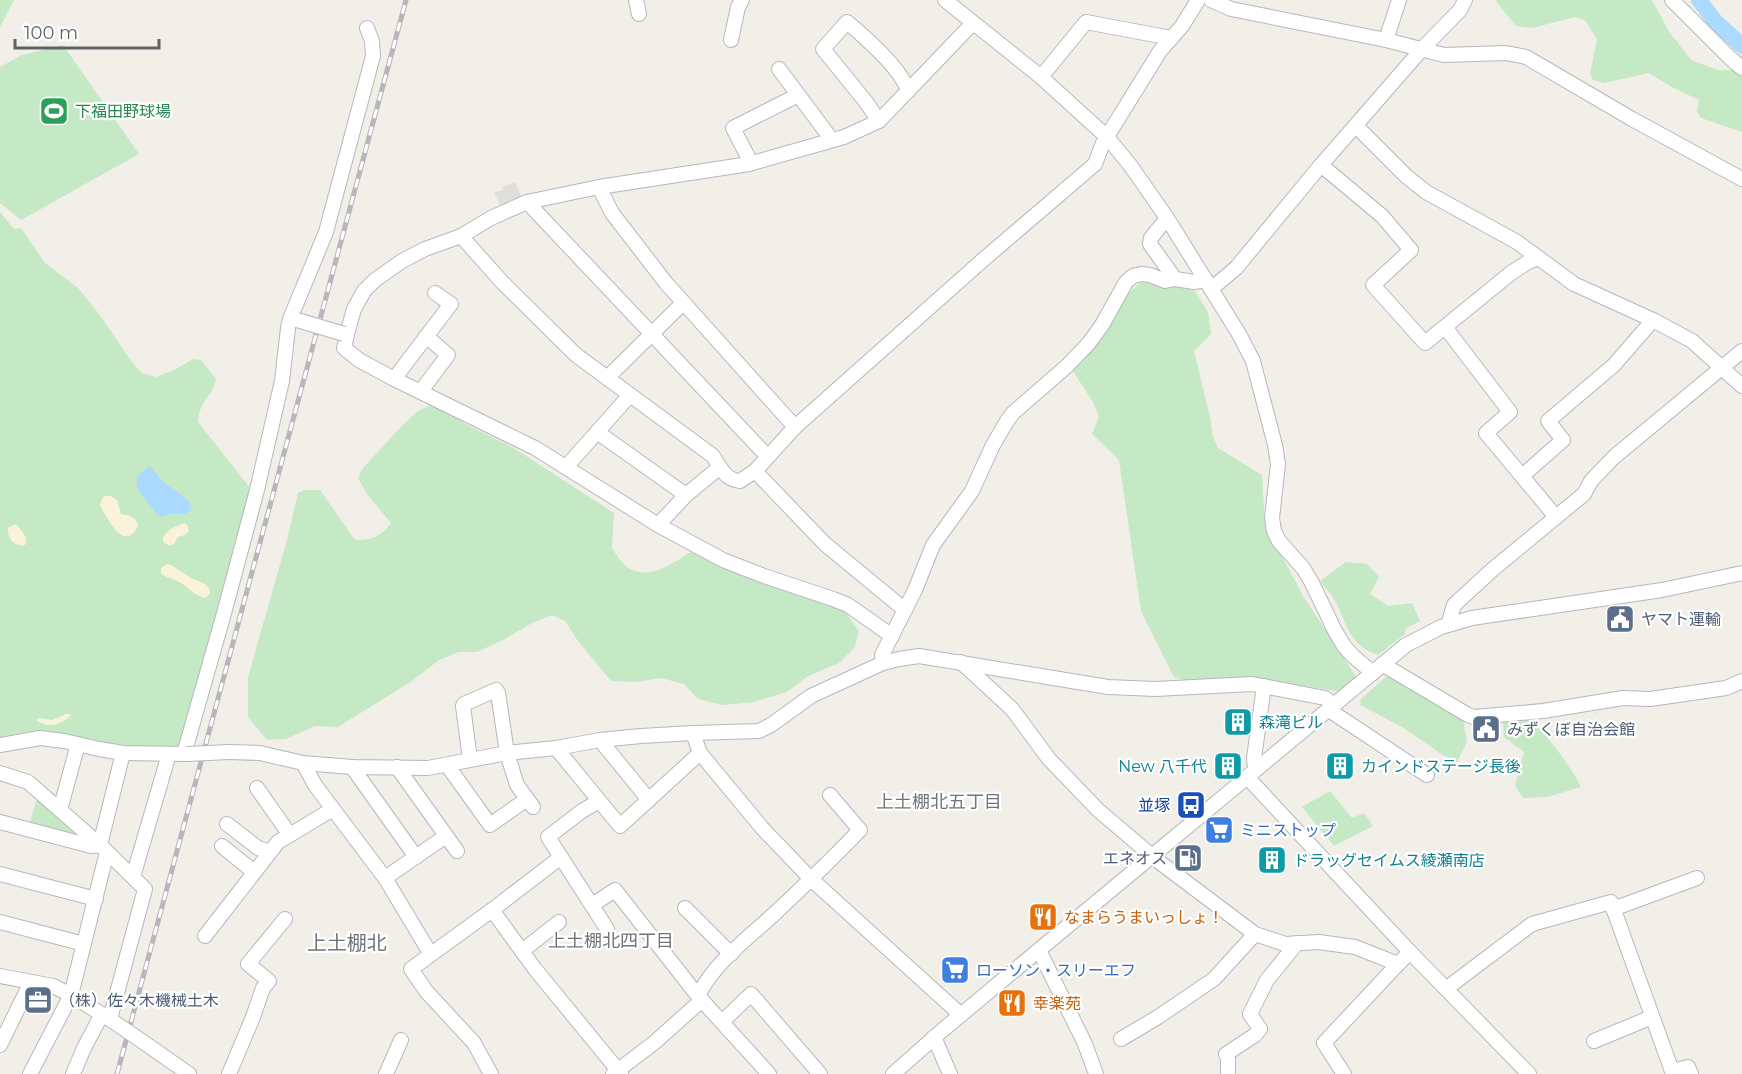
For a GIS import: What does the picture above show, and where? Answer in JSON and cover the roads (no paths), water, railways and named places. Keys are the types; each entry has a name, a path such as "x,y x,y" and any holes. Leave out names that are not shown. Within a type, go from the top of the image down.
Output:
{"street":[{"path":"731,40 738,7 742,0"},
{"path":"945,0 1041,77 1107,137 1130,165 1167,218 1239,334 1253,361 1278,464 1272,518 1274,531 1279,541 1307,575 1334,629 1353,656 1474,717 1544,711 1623,698 1650,699 1726,688 1742,681"},
{"path":"461,236 502,282 576,355 712,456 726,476 740,481 755,471 795,427 1095,164 1107,137 1160,51 1182,26 1198,0"},
{"path":"1211,0 1231,9 1444,54 1506,53 1526,57 1632,119 1742,178"},
{"path":"1386,40 1399,0"},
{"path":"883,663 882,656 933,545 972,491 993,445 1013,413 1067,366 1089,343 1126,282 1133,276 1141,274 1165,281 1175,279 1208,285 1236,268 1321,165 1460,10 1466,0"},
{"path":"1672,0 1742,68"},
{"path":"879,122 866,102 823,49 847,22 887,60 908,91"},
{"path":"1041,77 1086,22 1171,38"},
{"path":"892,636 848,605 833,598 723,560 658,525 521,440 359,360 344,348 345,334 354,309 364,291 375,280 402,261 425,249 461,236 491,218 527,202 599,187 752,163 832,140 879,122 973,23"},
{"path":"185,754 224,617 259,479 282,381 288,328 326,232 373,56 372,41 367,28"},
{"path":"779,69 832,140"},
{"path":"752,163 732,128 798,95"},
{"path":"1356,126 1406,176 1426,192 1517,242 1574,284 1653,320 1692,341 1742,386"},
{"path":"1321,165 1382,216 1411,250 1373,285 1425,343 1511,273 1539,258"},
{"path":"599,187 612,213 684,303 795,427"},
{"path":"527,202 768,456"},
{"path":"1167,218 1151,238 1150,244 1175,279"},
{"path":"394,379 451,304 435,293"},
{"path":"607,378 684,303"},
{"path":"293,320 345,334"},
{"path":"1522,476 1563,440 1548,422 1614,364 1653,320"},
{"path":"1445,327 1510,412 1486,433 1556,517"},
{"path":"421,391 448,355 426,336"},
{"path":"1448,625 1454,605 1584,494 1591,481 1614,458 1742,351"},
{"path":"566,467 630,395"},
{"path":"597,432 686,495"},
{"path":"658,525 686,495 720,467"},
{"path":"755,471 825,544 905,610"},
{"path":"893,1074 961,1014 1406,645 1448,625 1472,618 1662,590 1742,573"},
{"path":"0,745 40,738 123,753 260,753 303,763 352,768 428,768 507,753 556,748 600,740 759,731 811,696 883,663 919,656 1108,687 1138,690 1252,684 1325,698 1331,708 1427,775"},
{"path":"961,662 1012,709 1050,759 1098,810 1152,856 1255,934 1285,944 1319,942 1355,947 1398,964"},
{"path":"1251,774 1264,686"},
{"path":"447,765 490,825 530,803 517,785 507,753 496,690 463,706 470,760"},
{"path":"693,733 700,753 763,829 811,879 961,1014"},
{"path":"600,740 649,800"},
{"path":"60,810 78,744"},
{"path":"556,748 620,826 700,753"},
{"path":"30,1074 71,994 96,900 123,753"},
{"path":"133,877 169,754"},
{"path":"303,763 315,784 385,878 430,953"},
{"path":"397,767 457,851"},
{"path":"352,768 416,856"},
{"path":"0,773 28,782 104,849 145,889 109,1018 73,1074"},
{"path":"1251,774 1410,952 1529,1074"},
{"path":"257,788 290,835"},
{"path":"492,910 618,1073 655,1042 700,998 704,983 731,954 860,830 830,795"},
{"path":"599,801 548,837 607,929"},
{"path":"205,936 278,842 333,809"},
{"path":"0,822 104,849"},
{"path":"227,824 258,848 270,852"},
{"path":"385,878 447,836"},
{"path":"222,846 254,872"},
{"path":"491,1074 474,1044 426,991 411,969 561,857"},
{"path":"0,874 96,900"},
{"path":"1613,909 1697,878"},
{"path":"592,905 615,890 700,998 770,1074"},
{"path":"1447,988 1532,924 1611,902 1672,1071 1688,1067 1691,1074"},
{"path":"685,908 731,954"},
{"path":"229,1074 263,988 269,981 248,964 285,919"},
{"path":"0,922 84,944"},
{"path":"522,951 559,922"},
{"path":"1121,1039 1214,979 1255,934"},
{"path":"1228,1074 1226,1054 1255,1035 1260,1029 1250,1014 1267,980 1297,943"},
{"path":"1039,950 1085,1044 1096,1074"},
{"path":"1344,1074 1324,1043 1410,952"},
{"path":"2,980 53,986 71,994 189,1074"},
{"path":"0,1045 31,982"},
{"path":"722,1022 751,994 820,1074"},
{"path":"1594,1041 1653,1017"},
{"path":"934,1037 950,1074"},
{"path":"386,1074 401,1040"}],"water":[{"path":"151,467 165,483 189,502 190,511 161,517 157,514 140,493 137,484 142,471"}],"waterway":[{"path":"1699,0 1715,21 1742,46"}],"railway":[{"path":"117,1074 406,0"}],"place":[{"name":"下福田野球場","path":"54,111"},
{"name":"ヤマト運輸","path":"1620,619"},
{"name":"森滝ビル","path":"1238,722"},
{"name":"みずくぼ自治会館","path":"1486,729"},
{"name":"New 八千代","path":"1228,766"},
{"name":"カインドステージ長後","path":"1340,766"},
{"name":"並塚","path":"1191,805"},
{"name":"ミニストップ","path":"1219,830"},
{"name":"エネオス","path":"1188,858"},
{"name":"ドラッグセイムス綾瀬南店","path":"1272,860"},
{"name":"なまらうまいっしょ！","path":"1043,917"},
{"name":"ローソン・スリーエフ","path":"955,970"},
{"name":"（株）佐々木機械土木","path":"38,1000"},
{"name":"幸楽苑","path":"1012,1003"}],"district":[{"name":"上土棚北五丁目","path":"939,802"},
{"name":"上土棚北四丁目","path":"611,941"},
{"name":"上土棚北","path":"347,943"}]}
